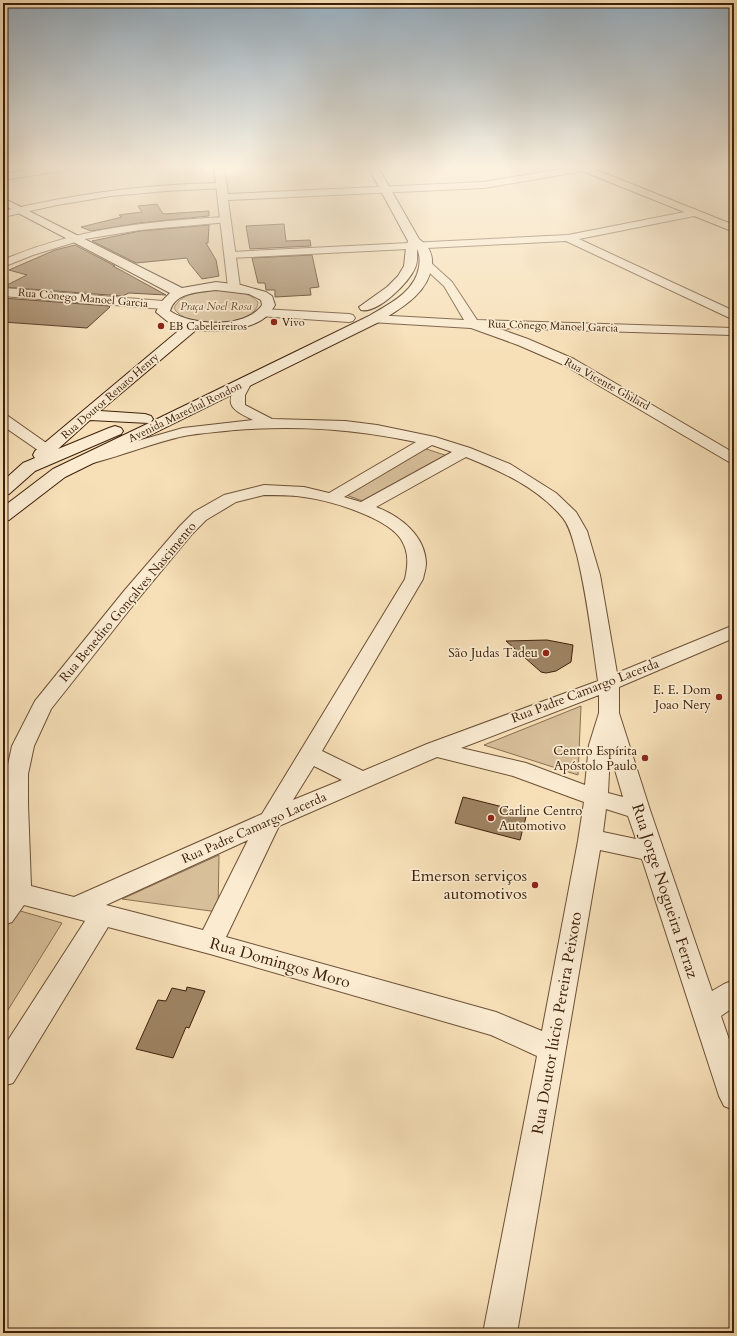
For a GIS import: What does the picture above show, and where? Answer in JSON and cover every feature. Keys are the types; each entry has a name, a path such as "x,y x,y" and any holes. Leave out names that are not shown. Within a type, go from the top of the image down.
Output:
{"main road":[{"path":"58,229 181,293"},
{"path":"226,229 234,287"},
{"path":"407,229 416,245 426,256 426,264"},
{"path":"29,467 145,419 349,318 374,303 400,281 410,266 416,245"},
{"name":"Avenida Marechal Rondon","path":"3,516 38,488 78,463 136,437 374,319 414,292 424,277 426,264"},
{"path":"234,287 247,289 264,296 268,302 268,307 264,313 241,323 225,326 192,326 178,322 168,317 163,312 164,305 170,298 181,293 198,288 234,287"},
{"name":"Rua Doutor Renato Henry","path":"3,490 86,415 192,326"},
{"path":"86,415 145,419"}],"street":[{"path":"3,264 43,248 74,238 124,229"},
{"path":"230,255 568,238 612,229"},
{"path":"568,238 734,317 728,323 728,328 732,332"},
{"path":"426,264 448,284 473,324"},
{"name":"Rua Cônego Manoel Garcia","path":"3,292 164,305"},
{"path":"264,313 349,318"},
{"name":"Rua Cônego Manoel Garcia","path":"374,319 473,324 732,332"},
{"name":"Rua Vicente Ghilard","path":"473,324 523,342 569,362 734,458"},
{"path":"244,384 236,400 239,407 270,423"},
{"path":"3,419 47,450"},
{"path":"78,463 183,432 209,428 270,423 377,428 430,440 465,451 504,467 540,489 570,516 580,531 591,575 608,684"},
{"path":"331,498 430,440"},
{"path":"363,508 465,451"},
{"name":"Rua Benedito Gonçalves Nascimento","path":"11,891 17,774 23,746 42,706 80,658 186,530 200,516 214,507 230,498 264,490 304,492 331,498 379,514 396,524 409,537 415,550 417,564 414,579 270,820 210,943"},
{"name":"Rua Padre Camargo Lacerda","path":"75,908 270,820 435,749 608,684 734,631"},
{"name":"Rua Jorge Nogueira Ferraz","path":"608,684 609,713 638,810 734,1096"},
{"name":"Rua Doutor lúcio Pereira Peixoto","path":"500,1333 553,1050 590,839 596,798 597,764 602,735 609,713"},
{"path":"435,749 518,769 596,798 638,810"},
{"path":"309,754 362,780"},
{"path":"590,839 651,851"},
{"path":"3,915 11,891"},
{"name":"Rua Domingos Moro","path":"11,891 210,943 496,1024 553,1050"},
{"path":"3,1073 102,915"},
{"path":"705,1011 734,992"}],"green space":[{"name":"Praça Noel Rosa","path":"223,290 251,296 258,302 255,310 246,317 220,323 191,320 180,315 174,308 178,302 189,295"},
{"path":"420,447 448,456 365,502 341,493"},
{"path":"581,706 578,775 484,745"},
{"path":"219,855 218,912 122,899"},
{"path":"10,908 62,923 3,1018 3,918"}],"building":[{"path":"87,229 101,229 91,231"},
{"path":"209,229 208,243 206,243 216,260 219,276 202,279 189,263 187,258 136,263 92,241 140,231"},
{"path":"247,229 285,229 286,241 310,240 311,246 250,249"},
{"path":"75,245 166,295 129,293 122,296 3,287 27,275 9,270 55,250"},
{"path":"312,255 319,287 310,288 311,295 275,297 275,290 266,290 265,283 258,283 252,258"},
{"path":"3,298 110,307 87,328 3,322"},
{"name":"São Judas Tadeu","path":"547,640 573,645 571,662 556,671 546,673 541,672 506,641"},
{"name":"Carline Centro Automotivo","path":"463,797 527,813 520,840 455,823"},
{"path":"187,987 205,991 189,1028 186,1027 173,1058 136,1049 158,1000 166,1001 172,988 186,991"}],"place":[{"name":"Vivo","path":"274,322"},
{"name":"EB Cabeleireiros","path":"161,326"},
{"name":"São Judas Tadeu","path":"546,653"},
{"name":"E. E. Dom Joao Nery","path":"719,697"},
{"name":"Centro Espírita Apóstolo Paulo","path":"645,758"},
{"name":"Carline Centro Automotivo","path":"491,818"},
{"name":"Emerson serviços automotivos","path":"535,885"}]}
